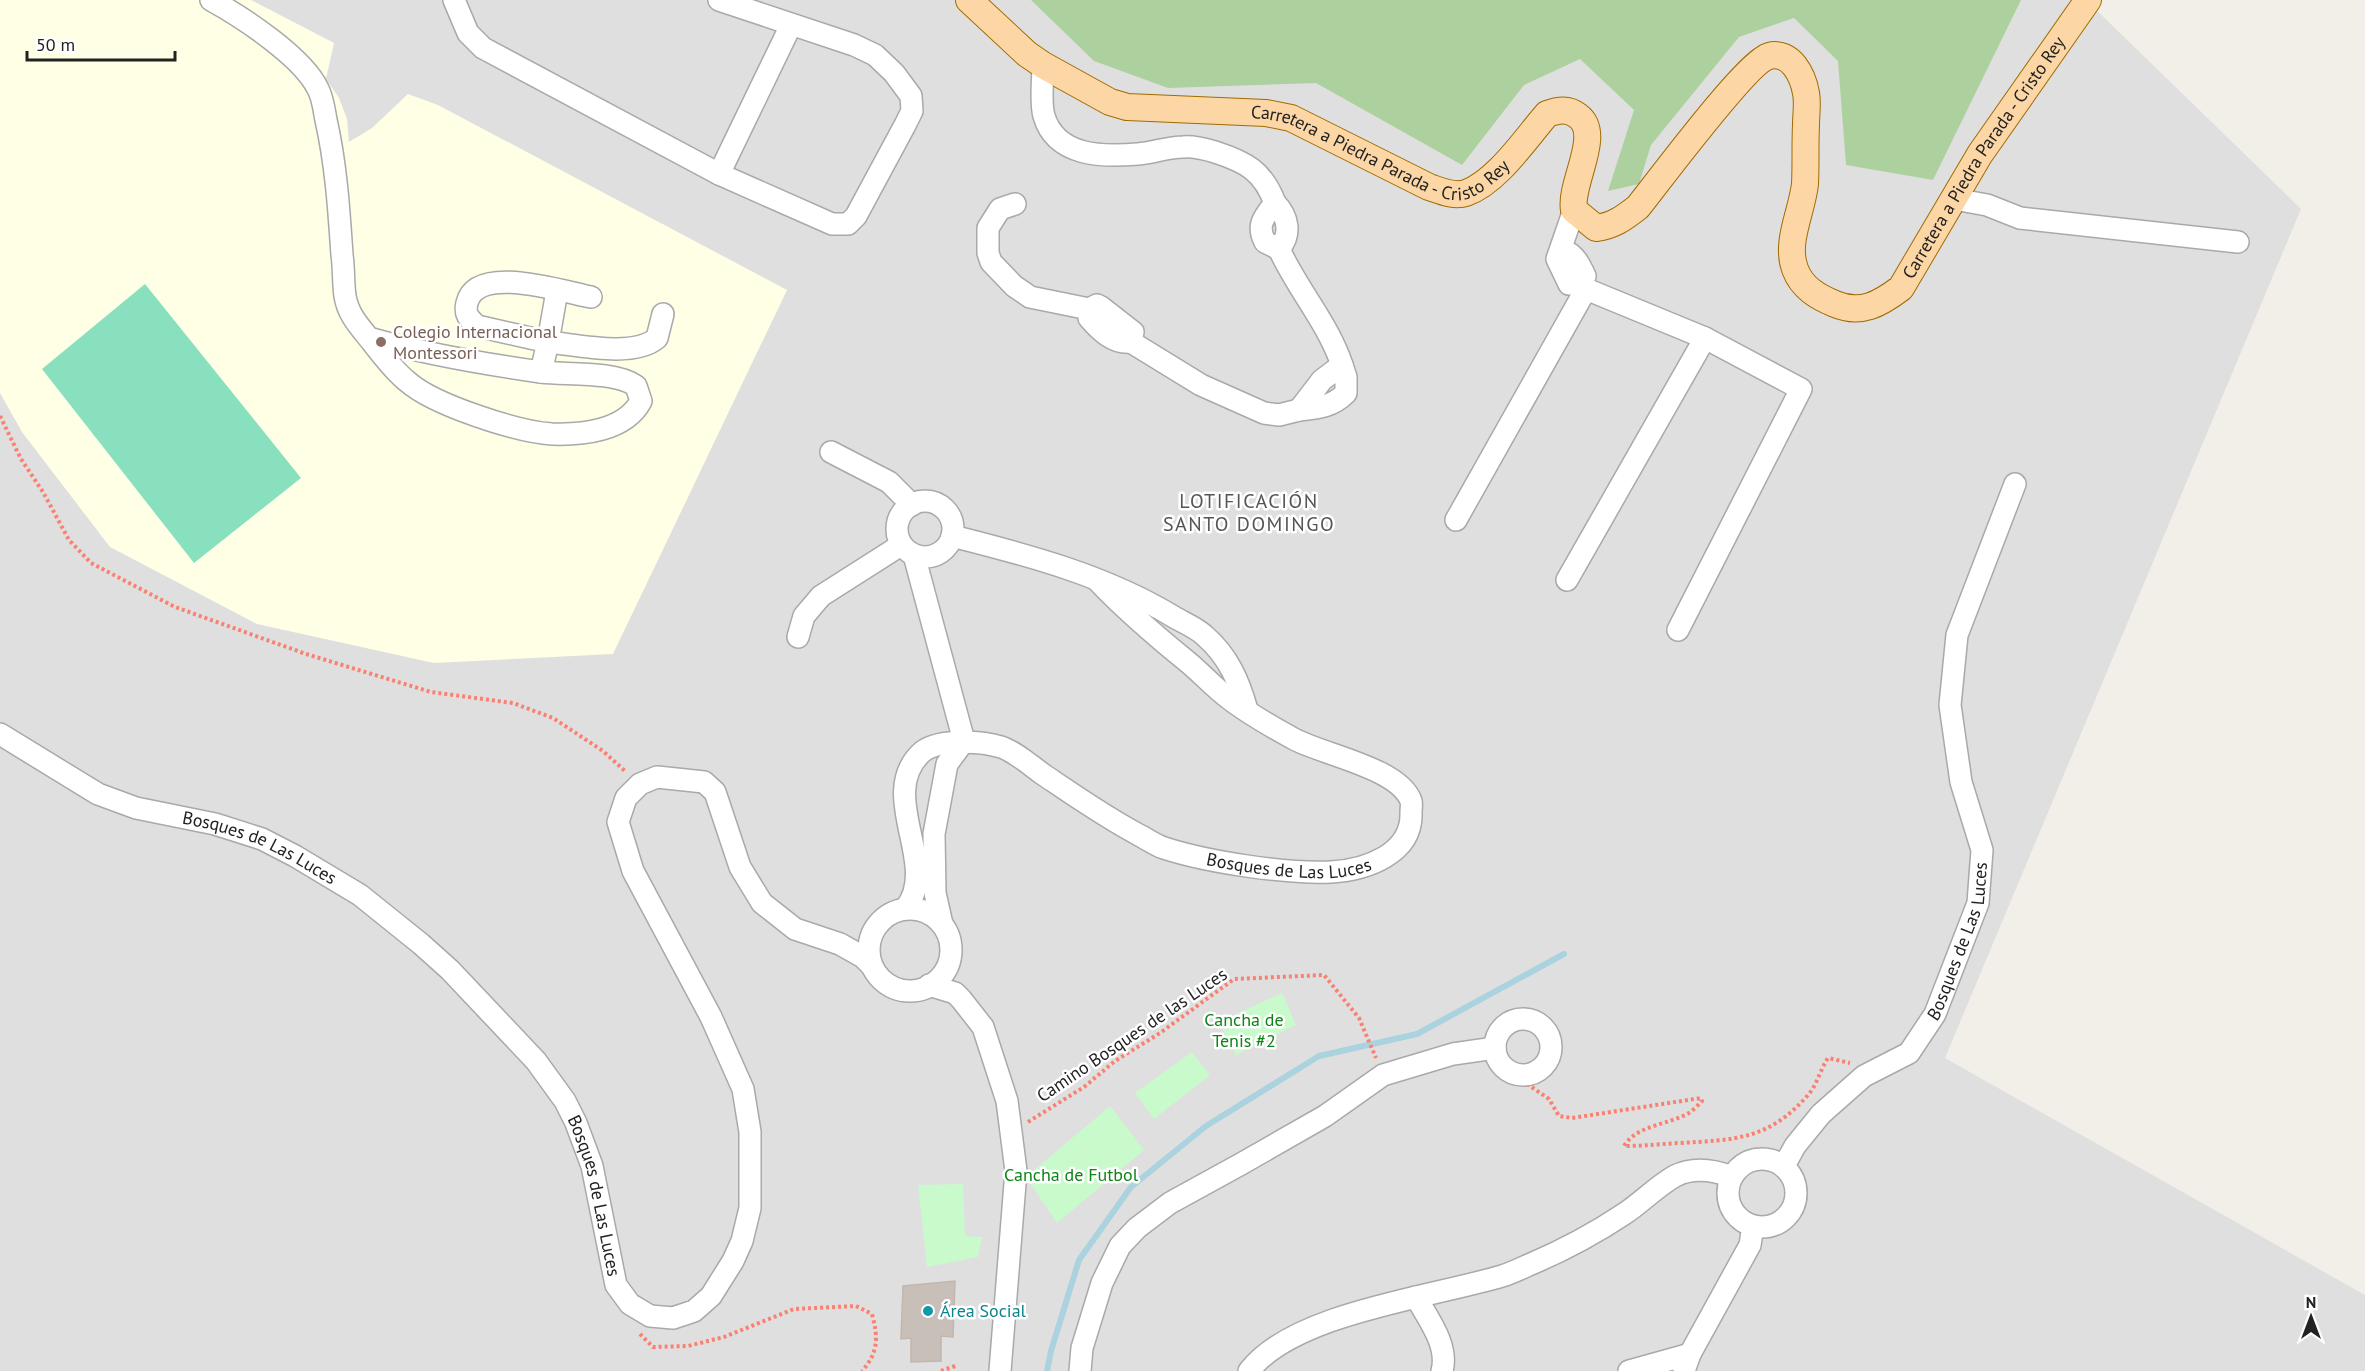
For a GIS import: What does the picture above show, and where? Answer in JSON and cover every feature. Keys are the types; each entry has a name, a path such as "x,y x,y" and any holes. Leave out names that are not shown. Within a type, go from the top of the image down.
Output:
{"main road":[{"name":"Carretera a Piedra Parada - Cristo Rey","path":"969,0 1027,54 1110,102 1127,107 1266,113 1291,118 1429,187 1449,194 1465,193 1495,173 1547,114 1559,110 1573,112 1584,120 1589,136 1573,196 1574,210 1596,228 1606,227 1620,221 1638,207 1744,75 1768,56 1780,56 1791,61 1799,72 1806,94 1804,185 1791,246 1795,268 1803,284 1819,297 1847,309 1868,307 1886,300 1901,288 1980,154 2088,0"}],"street":[{"path":"211,0 238,15 278,46 307,73 319,90 331,139 348,308 360,330 409,384 459,408 537,433 573,435 596,431 627,418 641,401 636,386 620,378 541,372 440,355 369,339"},
{"path":"454,0 468,33 483,48 719,174 832,224 848,224 856,216 912,111 911,96 875,55 854,45 719,0"},
{"path":"719,174 791,25"},
{"path":"1015,204 1000,209 988,228 988,253 991,262 1014,286 1030,297 1089,309 1089,318 1119,343 1131,342 1201,385 1264,413 1279,415 1299,410 1324,408 1346,393 1346,377 1332,339 1288,270 1279,249 1286,238 1284,214 1275,203 1269,186 1255,170 1237,159 1202,148 1184,147 1116,155 1075,151 1058,140 1044,116 1043,65"},
{"path":"1954,199 1987,205 2020,218 2238,242"},
{"path":"1456,520 1583,286 1585,276 1580,265 1572,253 1562,249 1574,210"},
{"path":"591,297 512,282 494,282 474,291 468,299 466,310 469,319 477,326 548,342 618,349 643,347 657,338 663,314"},
{"path":"1583,286 1705,339 1801,389 1678,630"},
{"path":"541,372 557,291"},
{"path":"1567,580 1705,339"},
{"path":"831,452 889,482 912,505"},
{"name":"Bosques de Las Luces","path":"1784,1166 1795,1146 1821,1114 1864,1076 1909,1053 1935,1014 1978,903 1982,850 1961,782 1950,705 1957,635 2014,484"},
{"path":"908,550 921,557 938,554 944,550 952,536 951,518 939,505 930,502 912,505 899,518 897,536 908,550 964,741 946,764 934,834 935,893 942,924"},
{"name":"Bosques de Las Luces","path":"952,536 1018,552 1097,580 1158,607 1205,635 1229,662 1239,683 1247,710"},
{"path":"798,637 804,616 821,596 908,550"},
{"name":"Bosques de Las Luces","path":"906,909 914,896 917,885 911,832 905,807 904,789 909,769 918,755 927,747 964,741 1002,747 1106,818 1162,847 1229,862 1290,870 1332,872 1375,863 1401,846 1412,827 1411,800 1395,781 1376,769 1342,759 1295,740 1247,710 1228,697 1125,609 1097,580"},
{"name":"Bosques de Las Luces","path":"0,734 98,794 136,808 216,824 262,839 360,895 421,944 531,1055 565,1101 592,1166 616,1285 622,1295 639,1311"},
{"path":"639,1311 650,1316 673,1318 684,1316 703,1305 723,1279 742,1241 750,1208 750,1132 743,1089 711,1017 633,872 618,822 626,798 640,784 657,777 704,782 715,792 740,867 762,903 795,929 852,950 872,966 888,984 898,989 911,991 929,985 945,972 950,961 949,935 932,915 919,910 906,909 892,913 877,926 856,936 827,940"},
{"path":"872,966 870,943 877,926"},
{"path":"950,961 961,999"},
{"path":"929,985 947,989 961,999 983,1027 1007,1101 1016,1171 1000,1371"},
{"path":"1531,1020 1546,1029 1552,1046 1546,1064 1530,1074 1520,1074 1511,1072 1503,1066 1495,1048 1500,1031 1514,1021 1531,1020"},
{"path":"1080,1371 1082,1348 1102,1283 1120,1246 1145,1222 1170,1203 1324,1116 1383,1075 1453,1054 1495,1048"},
{"path":"1763,1159 1775,1161 1784,1166 1792,1175 1797,1189 1793,1209 1773,1226 1753,1226 1742,1221 1732,1209 1728,1198 1728,1188 1732,1177 1744,1164 1752,1161 1763,1159"},
{"path":"1249,1371 1254,1364 1285,1341 1303,1333 1367,1310 1503,1275 1568,1248 1624,1214 1676,1176 1692,1171 1714,1170 1732,1177"},
{"path":"1629,1371 1687,1362 1750,1245 1753,1226"},
{"path":"1416,1297 1442,1346 1442,1371"}],"path":[{"path":"0,416 21,459 43,492 69,540 91,563 175,607 306,654 431,692 513,703 553,718 603,751 640,784"},
{"name":"Camino Bosques de las Luces","path":"1011,1129 1031,1120 1084,1087 1116,1061 1160,1033 1234,979 1324,975 1359,1018 1378,1064"},
{"path":"1520,1074 1527,1084 1549,1099 1559,1116 1572,1118 1641,1109 1698,1097 1702,1099 1688,1114 1645,1129 1628,1139 1624,1146 1724,1141 1748,1136 1767,1128 1779,1122 1810,1093 1828,1058 1850,1063 1864,1076"},
{"path":"639,1311 640,1334 653,1347 688,1346 724,1337 794,1309 856,1306 872,1314 878,1335 871,1361 862,1371"},
{"path":"941,1371 958,1365"}],"shaded area":[{"path":"0,0 2086,0 2301,209 1945,1058 2365,1295 2365,1371 0,1371"},
{"name":"Colegio Internacional Montessori","path":"0,0 251,0 334,43 326,79 339,98 347,119 349,142 372,128 408,94 438,105 787,290 613,654 434,663 257,624 110,547 22,432 0,393"}],"green space":[{"path":"1031,0 2021,0 1933,180 1846,165 1838,61 1794,18 1739,37 1651,145 1639,184 1608,191 1634,110 1580,59 1524,85 1462,165 1316,83 1168,88 1094,61"},
{"path":"145,284 301,478 194,563 42,369"},
{"name":"Cancha de Tenis #2","path":"1282,993 1296,1025 1236,1055 1219,1022"},
{"path":"1192,1052 1210,1075 1154,1119 1135,1093"},
{"name":"Cancha de Futbol","path":"1110,1106 1144,1150 1057,1223 1026,1177"},
{"path":"963,1184 965,1236 982,1237 978,1257 927,1267 918,1185"}],"building":[{"name":"Área Social","path":"955,1281 953,1337 941,1336 941,1361 911,1362 911,1338 901,1339 903,1286"}],"waterway":[{"path":"1047,1371 1079,1260 1131,1187 1206,1126 1319,1056 1417,1034 1564,954"}],"place":[{"name":"Colegio Internacional Montessori","path":"381,342"},
{"name":"Área Social","path":"928,1311"}],"district":[{"name":"LOTIFICACIÓN SANTO DOMINGO","path":"1249,512"}]}
